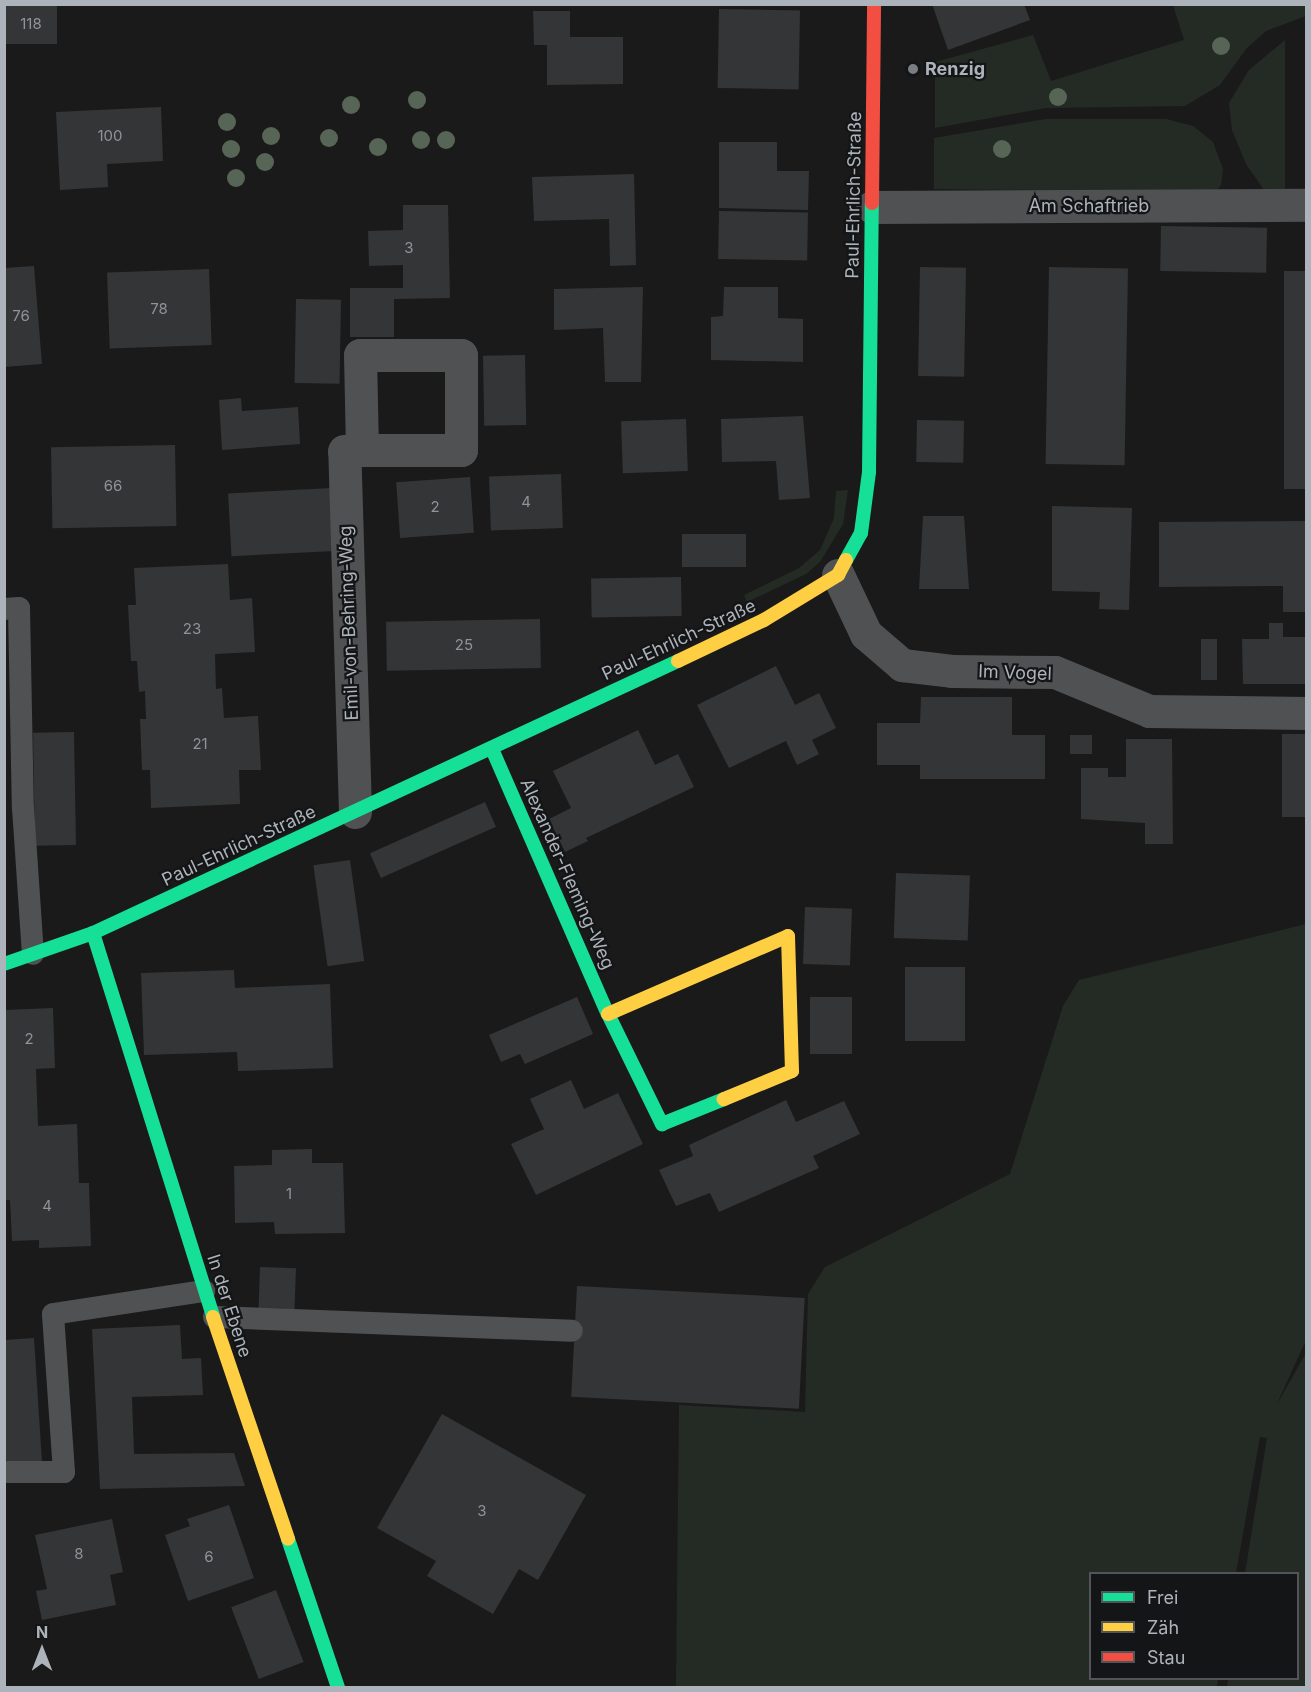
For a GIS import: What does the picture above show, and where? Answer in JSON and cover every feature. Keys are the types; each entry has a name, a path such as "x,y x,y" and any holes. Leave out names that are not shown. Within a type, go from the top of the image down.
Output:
{"street":[{"name":"Paul-Ehrlich-Straße","path":"4,964 93,933 492,749 764,620 838,575 861,533 869,472 874,4"},
{"name":"Am Schaftrieb","path":"872,207 1306,205"},
{"name":"Emil-von-Behring-Weg","path":"355,812 344,451 362,450"},
{"name":"Im Vogel","path":"838,575 866,634 902,665 952,670 1055,672 1149,711 1306,713"},
{"name":"Alexander-Fleming-Weg","path":"492,749 608,1014 662,1124 792,1071 788,936 608,1014"},
{"name":"In der Ebene","path":"93,933 204,1291 338,1688"}],"lane":[{"path":"4,609 19,608 14,809 33,954"},
{"path":"8,1472 64,1472 53,1314 204,1291"},
{"path":"214,1317 572,1331"}],"shaded area":[{"path":"1173,5 1306,5 1306,16 1266,31 1246,49 1220,85 1185,106 1046,108 935,128 935,62 1033,35 1051,81 1184,40"},
{"path":"1285,40 1285,189 1264,190 1246,164 1232,130 1229,103 1249,70"},
{"path":"1046,119 1166,119 1193,126 1213,142 1223,169 1221,185 1216,192 934,189 934,138"},
{"path":"848,490 843,524 820,562 806,574 747,602 744,595 799,568 820,550 834,518 836,491"},
{"path":"1306,924 1306,1340 1276,1406 1306,1353 1306,1687 1227,1687 1228,1680 1299,1680 1299,1572 1245,1572 1267,1438 1260,1437 1236,1572 1089,1572 1089,1680 1218,1680 1217,1687 676,1687 679,1405 805,1412 808,1294 825,1267 1010,1174 1063,1006 1079,980"}],"building":[{"path":"4,4 57,4 57,44 4,44"},
{"path":"932,4 1024,4 1030,20 948,50"},
{"path":"719,9 800,10 799,89 718,88"},
{"path":"533,11 570,11 570,37 623,37 623,84 547,85 547,45 534,45"},
{"path":"161,107 163,161 107,164 108,187 60,190 56,112"},
{"path":"719,142 777,142 777,171 809,171 808,210 719,208"},
{"path":"634,174 636,265 610,266 609,219 534,221 532,177"},
{"path":"403,205 448,205 450,298 394,299 394,337 350,337 350,288 403,288 403,265 369,266 368,231 403,230"},
{"path":"719,211 808,213 807,261 718,259"},
{"path":"1161,226 1267,228 1266,273 1160,271"},
{"path":"34,266 42,364 4,367 4,268"},
{"path":"920,267 966,268 964,377 918,376"},
{"path":"1049,267 1128,268 1125,465 1046,464"},
{"path":"209,269 212,345 110,349 107,273"},
{"path":"1284,271 1306,271 1306,489 1284,489"},
{"path":"643,287 641,382 605,382 603,328 554,330 554,289"},
{"path":"724,287 778,287 778,318 803,319 803,362 711,360 711,317 723,316"},
{"path":"296,299 341,300 340,384 295,383"},
{"path":"525,355 526,425 484,426 483,356"},
{"path":"241,398 242,411 298,407 300,444 222,450 219,400"},
{"path":"803,416 810,498 779,500 776,461 722,462 721,419"},
{"path":"686,419 688,471 623,473 621,421"},
{"path":"917,420 964,421 963,463 916,462"},
{"path":"175,445 176,526 52,528 51,447"},
{"path":"561,474 563,528 491,530 489,477"},
{"path":"470,477 474,533 400,538 396,482"},
{"path":"331,488 334,551 231,556 228,493"},
{"path":"1052,506 1132,508 1129,610 1099,609 1100,592 1052,591"},
{"path":"923,516 964,516 969,589 919,589"},
{"path":"1306,521 1306,612 1283,612 1283,586 1159,587 1159,522"},
{"path":"682,534 746,534 746,567 682,567"},
{"path":"228,564 230,600 252,598 255,652 215,654 216,689 222,688 224,718 258,716 261,770 239,770 240,804 151,808 150,770 142,770 140,719 146,719 145,691 139,692 137,661 131,661 128,605 136,605 134,568"},
{"path":"681,577 682,616 592,618 591,579"},
{"path":"540,619 541,668 387,671 386,622"},
{"path":"1269,623 1283,623 1283,637 1306,637 1306,684 1243,684 1242,639 1269,639"},
{"path":"1201,639 1217,639 1217,680 1201,680"},
{"path":"776,666 795,705 819,693 836,728 812,740 819,754 797,765 786,741 729,768 697,705"},
{"path":"921,697 1012,697 1012,735 1045,735 1045,779 920,779 920,765 877,765 877,723 920,723"},
{"path":"638,730 655,765 678,754 694,787 586,838 588,841 565,852 549,819 571,808 553,771"},
{"path":"74,732 76,845 35,846 33,733"},
{"path":"1282,734 1306,734 1306,817 1282,817"},
{"path":"1070,735 1092,735 1092,754 1070,754"},
{"path":"1126,739 1172,739 1173,844 1145,844 1145,823 1081,819 1081,768 1108,768 1108,777 1126,777"},
{"path":"485,802 496,827 381,878 370,853"},
{"path":"350,860 364,961 328,966 313,865"},
{"path":"896,873 970,876 968,941 894,938"},
{"path":"805,907 852,909 850,966 803,964"},
{"path":"905,967 965,967 965,1041 905,1041"},
{"path":"234,970 235,988 330,984 333,1068 238,1071 237,1052 144,1055 141,973"},
{"path":"577,997 593,1034 525,1064 520,1054 501,1062 489,1035"},
{"path":"810,997 852,997 852,1054 810,1054"},
{"path":"53,1008 55,1068 36,1069 38,1126 77,1124 79,1183 89,1183 91,1246 39,1248 39,1240 12,1241 10,1200 4,1200 4,1010"},
{"path":"571,1080 584,1109 618,1093 643,1144 536,1195 511,1144 544,1129 530,1099"},
{"path":"786,1100 796,1122 844,1101 860,1134 813,1156 819,1168 719,1212 710,1193 676,1206 659,1170 693,1156 689,1145"},
{"path":"312,1149 312,1163 343,1163 345,1233 275,1234 274,1222 235,1223 234,1166 272,1165 272,1150"},
{"path":"260,1267 296,1268 295,1309 259,1308"},
{"path":"577,1286 805,1298 799,1409 571,1397"},
{"path":"180,1325 182,1359 201,1358 203,1395 132,1397 134,1454 234,1453 245,1486 100,1489 92,1329"},
{"path":"34,1338 42,1462 5,1464 4,1340"},
{"path":"442,1414 586,1495 538,1580 519,1569 493,1614 427,1576 436,1561 377,1528"},
{"path":"229,1505 254,1578 188,1601 165,1535 190,1526 187,1519"},
{"path":"112,1519 123,1572 110,1575 116,1605 42,1620 36,1591 47,1589 35,1535"},
{"path":"276,1590 304,1662 259,1679 231,1607"}],"traffic: fast":[{"path":"846,560 861,533 869,472 872,203"},
{"path":"4,964 93,933 678,661"},
{"path":"492,749 608,1014 662,1124 724,1099"},
{"path":"93,933 213,1317"},
{"path":"288,1539 338,1688"}],"traffic: slow":[{"path":"678,661 764,620 838,575 846,560"},
{"path":"608,1014 788,936 792,1071 724,1099"},
{"path":"213,1317 288,1539"}],"traffic: jam":[{"path":"872,203 874,4"}],"place":[{"name":"Renzig","path":"913,69"}]}
